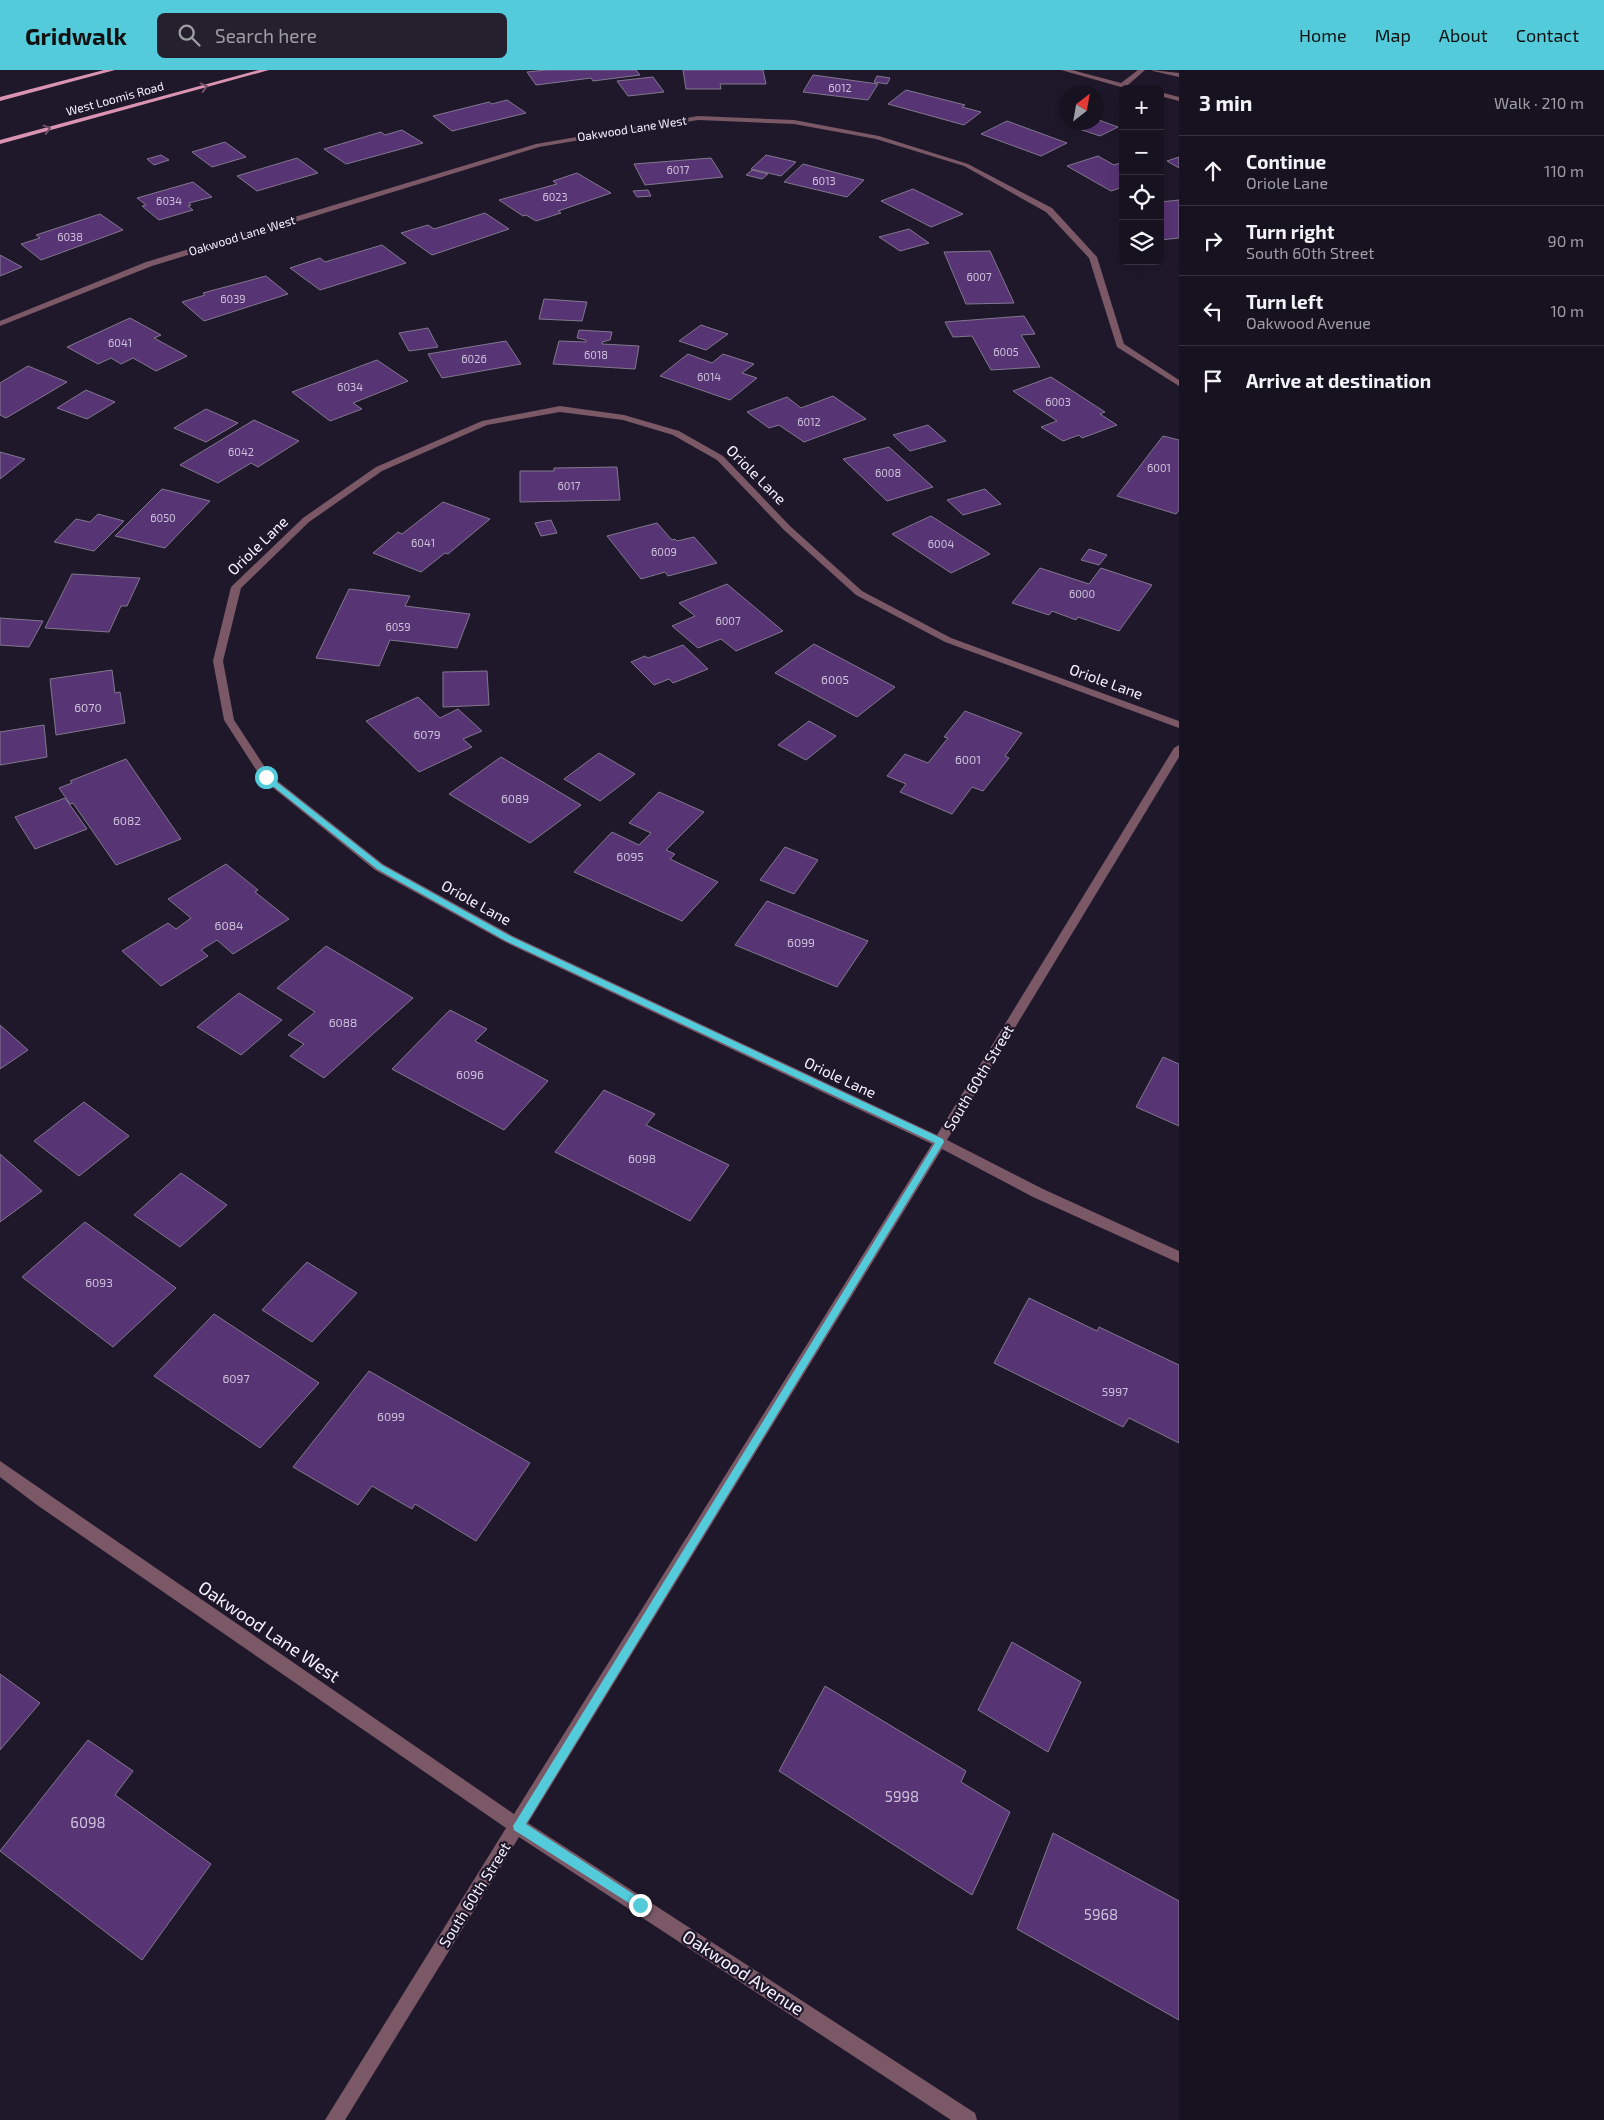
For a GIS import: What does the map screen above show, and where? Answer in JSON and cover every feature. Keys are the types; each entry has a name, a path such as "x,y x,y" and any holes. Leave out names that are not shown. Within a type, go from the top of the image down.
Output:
{"main road":[{"name":"West Loomis Road","path":"0,99 112,70"},
{"name":"West Loomis Road","path":"0,142 263,71"}],"street":[{"path":"1064,70 1123,85 1142,70"},
{"path":"1155,70 1179,75"},
{"path":"1164,95 1179,99"},
{"name":"Oakwood Lane West","path":"0,324 149,264 538,144 698,118 794,122 877,137 966,165 1049,210 1093,257 1120,345 1179,384"},
{"name":"Oriole Lane","path":"1179,725 948,640 859,593 787,528 720,458 676,433 624,418 560,409 485,423 388,465 379,469 306,520 236,587 218,661 229,720 266,777 379,867 509,939 940,1142 1038,1192 1179,1257"},
{"name":"South 60th Street","path":"334,2120 518,1826 940,1142 1179,748"},
{"name":"Oakwood Lane West","path":"0,1468 42,1500 518,1826"},
{"name":"Oakwood Avenue","path":"518,1826 968,2120"}],"building":[{"path":"546,70 636,70 640,75 593,81 591,78 536,85 527,72"},
{"path":"683,70 763,70 766,84 720,84 721,89 686,89"},
{"path":"813,75 878,84 868,100 803,92"},
{"path":"877,76 890,78 887,84 874,82"},
{"path":"653,77 664,92 628,96 617,81"},
{"path":"906,90 965,105 962,107 981,112 964,125 888,104"},
{"path":"507,100 526,113 452,131 433,116 489,102 492,104"},
{"path":"1007,121 1067,143 1041,156 981,134"},
{"path":"1104,122 1118,127 1100,136 1082,130 1104,130"},
{"path":"402,130 423,143 346,164 324,149 381,132 385,135"},
{"path":"225,142 246,157 212,167 192,152"},
{"path":"161,155 169,160 154,165 147,159"},
{"path":"766,155 796,162 781,176 751,169"},
{"path":"1098,156 1114,165 1119,163 1119,188 1111,191 1067,166"},
{"path":"1179,157 1179,168 1167,161"},
{"path":"297,158 318,173 257,191 237,176"},
{"path":"711,158 723,177 645,185 634,164"},
{"path":"803,164 864,180 847,197 784,182"},
{"path":"752,170 768,174 762,179 746,175"},
{"path":"577,173 611,193 558,211 561,213 536,221 526,215 523,216 499,200 557,184 553,181"},
{"path":"193,182 212,197 189,203 191,205 188,206 193,210 159,220 142,206 146,205 137,198"},
{"path":"913,189 963,214 931,227 881,201"},
{"path":"648,190 651,196 637,197 633,191"},
{"path":"1179,200 1179,238 1164,240 1164,202"},
{"path":"485,213 509,229 432,255 401,233 428,225 434,229"},
{"path":"100,214 123,230 41,260 21,244 40,238 36,235"},
{"path":"909,229 929,243 900,251 879,237"},
{"path":"382,245 406,263 320,290 290,268 320,258 325,262"},
{"path":"990,251 1014,303 966,304 944,252"},
{"path":"0,255 22,267 0,276"},
{"path":"266,276 288,294 204,321 182,302 205,295 203,293"},
{"path":"544,299 587,302 582,321 539,319"},
{"path":"1024,316 1035,334 1021,335 1040,367 991,370 972,336 953,337 945,322"},
{"path":"130,318 161,335 154,338 187,356 156,371 133,358 121,364 111,358 98,364 67,347"},
{"path":"701,325 728,334 706,350 679,341"},
{"path":"428,328 438,347 409,351 399,333"},
{"path":"579,330 612,332 610,340 602,342 602,344 639,346 635,369 553,364 559,341 586,342 586,340 577,338"},
{"path":"506,341 521,364 442,378 428,354"},
{"path":"688,354 712,363 723,354 754,364 742,373 757,378 730,400 660,376"},
{"path":"377,360 408,381 353,403 362,409 330,421 292,392"},
{"path":"28,366 67,382 6,418 0,415 0,383"},
{"path":"1051,377 1105,412 1100,414 1117,425 1082,438 1079,435 1063,441 1041,427 1057,421 1013,391"},
{"path":"86,390 115,402 87,419 57,408"},
{"path":"833,396 866,419 804,442 779,425 769,428 747,412 787,397 801,408"},
{"path":"206,409 238,423 206,442 174,428"},
{"path":"254,420 299,441 258,467 251,463 218,483 180,465"},
{"path":"928,425 946,441 910,451 893,435"},
{"path":"1163,436 1179,440 1179,510 1176,514 1117,496"},
{"path":"889,447 933,487 887,501 843,459"},
{"path":"0,452 25,459 0,479"},
{"path":"617,467 620,500 520,502 520,471 554,471 554,468"},
{"path":"162,489 210,501 165,548 115,536"},
{"path":"985,489 1001,504 963,515 947,500"},
{"path":"443,502 490,519 448,554 445,553 421,572 373,553 398,532 402,534"},
{"path":"98,514 124,521 94,551 54,542 76,519 90,522"},
{"path":"931,516 990,554 951,573 892,534"},
{"path":"551,520 557,533 541,536 535,523"},
{"path":"657,523 672,540 675,539 677,541 694,537 717,563 668,576 665,572 641,579 607,536"},
{"path":"1089,549 1107,555 1099,565 1081,560"},
{"path":"1040,568 1089,584 1101,568 1152,585 1119,631 1078,617 1076,620 1052,611 1049,615 1012,603"},
{"path":"72,574 140,578 127,606 121,606 109,632 45,628"},
{"path":"727,584 783,631 736,651 721,639 698,648 672,626 695,616 679,603"},
{"path":"349,589 410,596 405,606 470,614 457,648 390,640 379,666 316,658"},
{"path":"0,618 43,621 29,647 0,645"},
{"path":"814,644 895,687 857,717 775,673"},
{"path":"683,645 708,669 673,683 669,679 654,685 631,662 645,656 648,658"},
{"path":"112,670 115,693 120,692 125,723 56,735 50,679"},
{"path":"487,671 489,705 443,707 443,672"},
{"path":"418,697 440,718 458,709 482,731 463,739 472,747 419,772 366,721"},
{"path":"965,711 1022,733 1005,756 1009,758 983,791 972,787 952,814 900,792 906,784 887,776 905,754 928,763 948,738 944,737"},
{"path":"809,721 836,736 806,760 778,745"},
{"path":"44,725 47,757 0,765 0,732"},
{"path":"599,753 635,774 600,801 564,779"},
{"path":"501,757 581,805 530,843 449,794"},
{"path":"126,759 181,839 116,865 73,803 70,804 59,788 72,783 70,781"},
{"path":"659,792 704,812 666,850 675,854 670,859 718,882 682,921 574,872 612,832 639,845 651,833 629,823"},
{"path":"65,798 87,829 35,849 15,817"},
{"path":"785,847 818,860 794,894 760,880"},
{"path":"226,864 258,890 255,892 289,919 233,954 217,940 201,950 208,956 161,986 122,951 168,923 176,929 191,918 168,899"},
{"path":"767,901 868,941 837,987 735,945"},
{"path":"326,946 413,998 324,1078 290,1056 304,1044 288,1035 315,1012 277,988"},
{"path":"239,993 282,1020 241,1055 197,1027"},
{"path":"450,1010 487,1029 475,1041 548,1081 504,1130 392,1069"},
{"path":"0,1025 28,1050 0,1069"},
{"path":"1163,1057 1179,1064 1179,1126 1136,1107"},
{"path":"604,1090 655,1114 646,1125 729,1165 690,1221 555,1152"},
{"path":"84,1102 129,1136 79,1176 34,1141"},
{"path":"0,1154 42,1191 0,1222"},
{"path":"181,1173 227,1205 180,1247 134,1215"},
{"path":"85,1222 176,1288 113,1347 22,1277"},
{"path":"307,1262 357,1293 312,1342 262,1310"},
{"path":"1029,1298 1097,1331 1099,1327 1179,1365 1179,1443 1129,1418 1123,1427 994,1363"},
{"path":"214,1314 319,1383 260,1448 154,1376"},
{"path":"369,1371 530,1463 476,1541 415,1504 412,1509 372,1486 358,1505 293,1467"},
{"path":"1012,1642 1081,1682 1048,1752 978,1710"},
{"path":"0,1674 40,1703 0,1750"},
{"path":"825,1686 966,1771 961,1782 1010,1812 972,1895 779,1771"},
{"path":"88,1740 133,1771 115,1795 211,1864 142,1960 0,1851"},
{"path":"1053,1833 1179,1901 1179,2020 1017,1929"}],"route":[{"path":"266,777 379,867 509,939 940,1142 518,1826 640,1905"}]}
